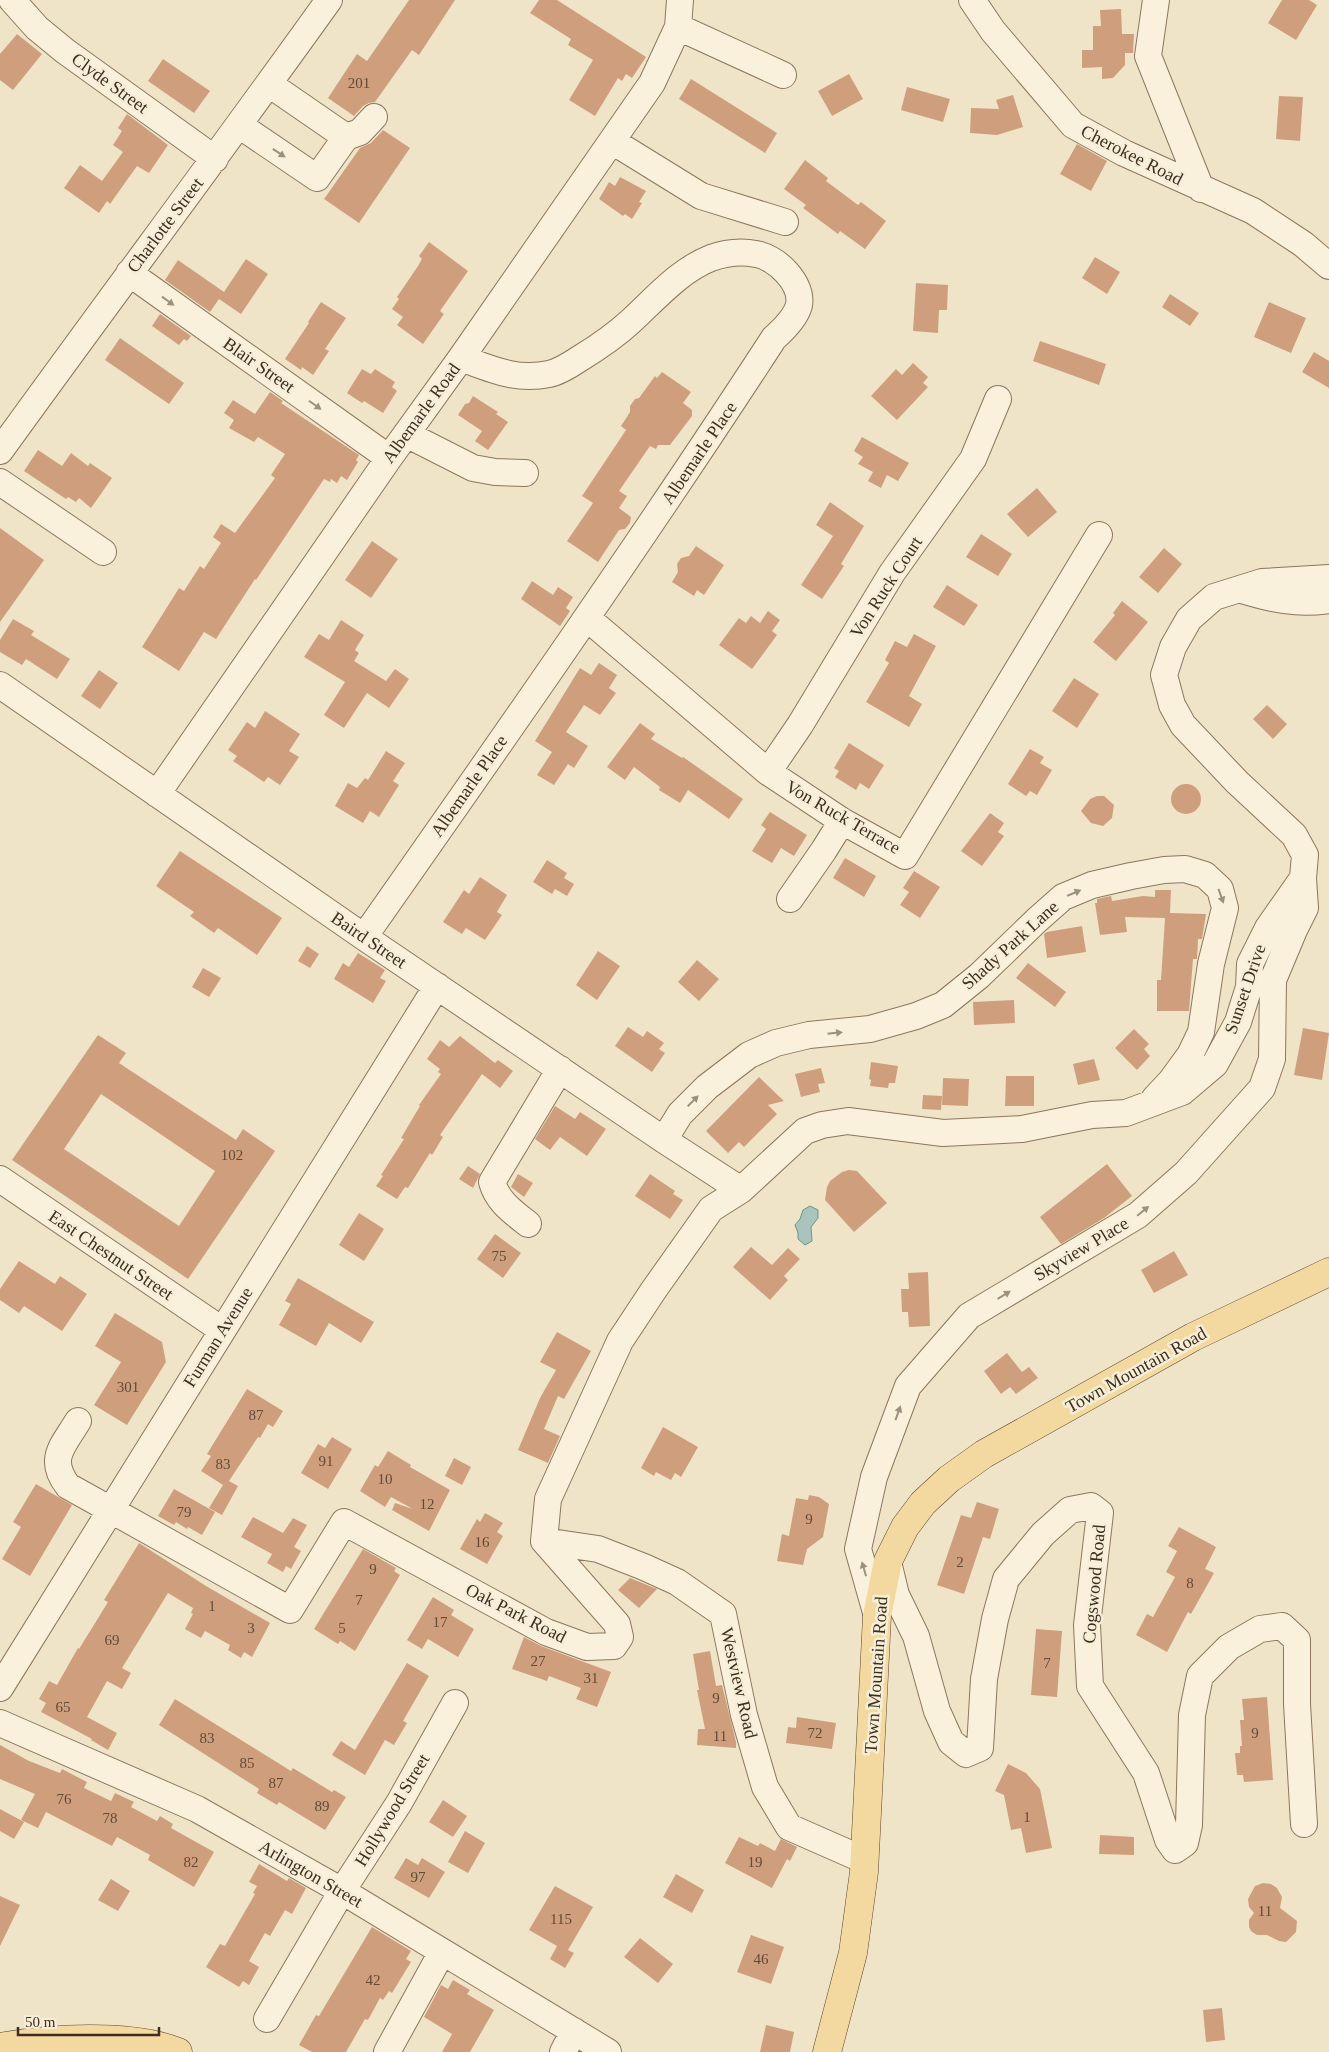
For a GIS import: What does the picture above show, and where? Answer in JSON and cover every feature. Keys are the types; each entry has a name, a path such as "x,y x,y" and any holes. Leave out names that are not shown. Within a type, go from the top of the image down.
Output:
{"main road":[{"name":"Town Mountain Road","path":"827,2052 853,1953 864,1860 877,1616 888,1562 905,1527 923,1504 949,1479 984,1454 1193,1337 1329,1272"},
{"path":"0,2047 41,2041 83,2039 108,2040 171,2049"}],"street":[{"name":"Clyde Street","path":"12,0 37,28 65,51 214,159"},
{"path":"680,0 678,27 783,75"},
{"name":"Cherokee Road","path":"972,0 994,31 1073,125 1124,153 1201,189 1254,211 1303,244 1329,266"},
{"path":"1156,0 1148,56 1201,189"},
{"name":"Charlotte Street","path":"0,451 269,84 317,4"},
{"name":"Albemarle Road","path":"157,794 388,458 461,358 652,83 678,27"},
{"path":"269,84 346,137"},
{"path":"239,125 317,178 346,137 360,132 374,117"},
{"path":"612,141 701,196 785,222"},
{"name":"Albemarle Place","path":"364,937 587,618 774,338 786,327 799,305 798,291 793,280 775,262 758,254 734,252 711,258 692,268 664,290 629,323 591,352 550,374 520,377 461,358"},
{"name":"Blair Street","path":"129,273 388,458"},
{"name":"Von Ruck Court","path":"768,772 800,725 892,573 973,459 998,399"},
{"path":"406,434 473,468 525,474"},
{"path":"0,482 102,552"},
{"name":"Von Ruck Terrace","path":"587,618 768,772 842,821 905,856 1099,535"},
{"name":"Sunset Drive","path":"742,1190 805,1131 822,1125 848,1121 943,1133 1022,1129 1092,1115 1126,1113 1182,1092 1215,1064 1238,1022 1249,986 1250,964 1268,928 1302,878 1305,855 1294,835 1237,782 1183,725 1172,705 1164,676 1172,647 1189,619 1214,596 1262,582 1329,578"},
{"path":"1238,589 1278,600 1316,602 1329,600"},
{"name":"Baird Street","path":"0,686 364,937 664,1140 742,1190"},
{"path":"790,899 842,821"},
{"name":"Shady Park Lane","path":"664,1140 680,1114 707,1087 749,1055 776,1043 809,1035 870,1029 916,1016 943,1005 979,976 1063,897 1092,885 1131,876 1164,870 1185,869 1205,875 1220,889 1225,908 1211,964 1201,1032 1190,1054 1171,1081 1150,1104"},
{"name":"Skyview Place","path":"877,1616 858,1549 874,1477 908,1386 969,1316 1138,1215 1186,1173 1262,1088 1272,1059 1273,980 1305,908 1302,878"},
{"name":"Furman Avenue","path":"0,1688 437,986"},
{"path":"528,1224 505,1205 492,1182 560,1069"},
{"name":"East Chestnut Street","path":"0,1179 222,1330"},
{"path":"544,1541 548,1499 620,1341 652,1291 711,1209 742,1190"},
{"path":"78,1421 57,1456 59,1474 68,1486 111,1511"},
{"name":"Cogswood Road","path":"888,1562 896,1595 916,1636 937,1711 951,1742 966,1754 980,1748 984,1679 995,1619 1006,1580 1043,1534 1070,1510 1091,1506 1100,1513 1087,1625 1090,1686 1146,1773 1168,1840 1175,1850 1185,1843 1189,1825 1192,1715 1200,1676 1229,1647 1260,1629 1282,1626 1297,1640 1297,1704 1304,1824"},
{"name":"Oak Park Road","path":"111,1511 290,1610 344,1522 546,1632 587,1646 614,1646 620,1637 617,1624 544,1541"},
{"name":"Westview Road","path":"544,1541 598,1549 644,1567 676,1582 723,1614 744,1715 765,1787 789,1827 864,1860"},
{"name":"Hollywood Street","path":"267,2019 342,1891 398,1803 454,1703"},
{"name":"Arlington Street","path":"0,1723 197,1810 342,1891 442,1952 569,2042 608,2052"},
{"path":"387,2052 442,1952"}],"water":[{"path":"810,1206 818,1210 818,1218 811,1227 812,1241 805,1245 798,1239 795,1225 800,1219 803,1210"}],"building":[{"path":"409,0 455,0 419,55 412,50 375,102 363,106 354,116 328,98 357,54 367,61"},
{"path":"539,0 557,0 646,57 632,78 626,74 622,81 618,78 595,116 569,100 593,60 568,45 571,39 530,13"},
{"path":"1282,0 1309,0 1317,5 1296,40 1268,23"},
{"path":"1121,9 1122,34 1134,34 1133,53 1125,53 1125,65 1113,78 1102,79 1102,67 1082,68 1082,50 1093,50 1093,26 1101,26 1100,10"},
{"path":"17,34 42,54 13,90 0,80 0,54"},
{"path":"163,59 210,91 194,113 148,81"},
{"path":"849,74 863,99 832,116 818,91"},
{"path":"691,79 777,133 765,153 679,99"},
{"path":"907,87 950,99 943,122 901,110"},
{"path":"1013,95 1023,127 997,135 970,133 971,108 999,109 996,100"},
{"path":"1279,96 1303,97 1300,141 1276,139"},
{"path":"127,114 168,145 149,173 137,166 110,204 107,201 99,213 64,188 80,165 102,181 123,152 113,145 122,131 118,128"},
{"path":"383,130 410,148 359,223 324,199 360,148 371,143"},
{"path":"1077,144 1107,161 1091,191 1060,174"},
{"path":"805,160 828,178 826,181 858,205 861,202 886,221 865,249 840,231 838,234 803,208 806,205 784,189"},
{"path":"620,177 646,191 639,202 642,203 632,219 625,214 623,216 599,199 609,182 615,186"},
{"path":"429,242 468,271 440,311 444,314 423,344 397,325 403,317 392,309 399,299 397,297 422,259 419,256"},
{"path":"1095,257 1120,272 1107,294 1082,278"},
{"path":"246,259 268,274 241,314 219,299 210,312 165,280 178,260 224,292"},
{"path":"916,283 948,285 947,310 939,310 938,333 913,331"},
{"path":"1170,294 1199,313 1190,326 1162,307"},
{"path":"321,302 346,318 325,349 329,351 313,375 302,367 301,370 285,359"},
{"path":"1269,302 1306,318 1291,353 1254,337"},
{"path":"160,314 191,336 187,341 184,339 179,345 152,326"},
{"path":"120,338 184,383 169,404 105,360"},
{"path":"1040,341 1106,364 1099,385 1033,361"},
{"path":"1314,352 1329,361 1329,388 1302,372"},
{"path":"913,363 928,377 923,383 928,387 897,420 871,396 896,369 902,375"},
{"path":"362,369 371,374 375,369 395,382 392,387 397,391 383,413 347,393"},
{"path":"662,372 691,392 683,403 692,410 692,416 670,445 658,445 656,449 650,446 619,491 627,496 619,508 631,517 630,523 625,529 619,530 598,562 567,541 593,503 582,496 626,430 621,426 630,412 630,406 635,399 639,398 655,376 657,378"},
{"path":"270,392 283,401 281,403 359,455 356,460 358,462 347,480 341,476 337,483 331,479 330,482 324,479 216,639 204,632 179,671 142,647 179,588 184,591 200,566 204,569 221,543 213,537 221,524 235,533 275,478 271,475 285,454 258,437 254,442 229,428 234,420 224,413 233,400 255,414"},
{"path":"473,396 498,412 496,414 508,422 488,450 475,441 482,431 458,415"},
{"path":"862,437 909,463 898,481 887,475 881,488 868,481 873,472 858,464 863,457 854,451"},
{"path":"38,450 62,466 71,453 88,466 90,463 112,478 91,508 79,498 76,502 68,497 66,499 24,471"},
{"path":"1037,488 1057,512 1028,537 1007,514"},
{"path":"830,502 864,526 841,564 844,566 822,599 801,585 833,536 816,525"},
{"path":"0,528 44,560 0,622"},
{"path":"981,534 1012,554 998,576 966,557"},
{"path":"372,541 398,559 371,598 345,580"},
{"path":"696,546 724,565 704,595 697,590 694,596 672,582 678,572 677,564 681,558 689,556"},
{"path":"1164,548 1182,564 1158,593 1139,577"},
{"path":"532,581 553,595 558,587 573,597 566,608 570,611 560,626 521,599"},
{"path":"947,585 978,605 964,626 933,607"},
{"path":"1122,601 1148,622 1116,661 1093,642 1115,615 1113,613"},
{"path":"768,611 780,620 772,631 777,635 752,669 719,645 739,618 746,623 751,616 760,623"},
{"path":"13,619 34,631 31,635 70,659 57,679 26,659 22,665 0,652 0,640"},
{"path":"341,620 364,635 355,650 359,653 354,661 386,681 395,669 409,679 389,708 367,693 344,728 324,715 345,682 304,657 319,634 329,640"},
{"path":"914,634 936,646 909,696 922,704 909,727 866,702 889,663 885,660 895,641 907,647"},
{"path":"599,663 617,675 609,688 616,693 600,715 584,705 566,732 588,746 574,768 568,764 554,785 537,775 552,752 535,741 580,668 591,675"},
{"path":"99,670 118,683 100,709 81,696"},
{"path":"1074,678 1099,694 1077,728 1052,711"},
{"path":"1267,705 1287,724 1273,739 1253,719"},
{"path":"265,711 300,734 289,751 299,757 280,785 268,777 264,782 233,761 237,756 228,750 247,722 255,728"},
{"path":"640,723 655,734 651,739 683,757 743,799 729,819 688,790 680,803 659,790 660,787 634,767 625,780 607,767"},
{"path":"849,743 884,765 869,789 860,783 856,790 835,777 839,771 834,768"},
{"path":"1030,749 1044,757 1040,763 1052,770 1037,795 1030,791 1026,796 1008,784"},
{"path":"386,751 405,763 393,781 399,785 379,817 370,811 363,823 335,806 348,783 357,788 365,778 368,780"},
{"path":"1186,784 1192,785 1200,793 1200,805 1192,813 1186,814 1180,813 1172,805 1171,799 1172,793 1180,785"},
{"path":"1104,796 1114,805 1112,818 1103,826 1091,823 1081,811 1090,799"},
{"path":"770,812 807,835 794,856 781,848 772,863 752,851 766,829 761,825"},
{"path":"990,813 1004,823 998,832 1004,836 982,866 961,851"},
{"path":"180,851 282,918 257,955 218,928 214,933 190,916 194,912 156,886"},
{"path":"845,858 876,876 864,897 833,878"},
{"path":"547,860 567,873 564,878 574,884 567,896 555,889 552,894 533,882"},
{"path":"914,871 940,887 920,918 900,905 909,892 903,888"},
{"path":"480,877 507,895 497,912 502,915 485,940 466,928 462,934 443,922 464,890 469,894"},
{"path":"1155,890 1171,890 1170,913 1206,914 1202,939 1198,939 1197,959 1193,959 1189,1011 1157,1011 1157,980 1161,980 1165,918 1125,917 1127,932 1100,935 1095,903 1097,903 1097,899 1111,896 1112,901 1143,896 1155,897"},
{"path":"1082,926 1086,952 1047,958 1044,934"},
{"path":"307,946 319,954 310,968 298,961"},
{"path":"598,951 620,966 597,1000 576,985"},
{"path":"358,953 385,970 380,978 386,981 373,1003 334,979 343,963 349,967"},
{"path":"697,960 719,979 699,1001 678,982"},
{"path":"1028,963 1066,992 1055,1007 1016,978"},
{"path":"203,968 221,978 209,997 192,987"},
{"path":"1014,1000 1015,1023 974,1025 973,1002"},
{"path":"628,1027 643,1037 647,1031 664,1043 659,1049 665,1053 652,1072 615,1046"},
{"path":"1303,1028 1329,1033 1322,1080 1294,1075"},
{"path":"1134,1029 1149,1044 1144,1049 1150,1056 1137,1070 1115,1048"},
{"path":"98,1035 126,1053 119,1063 236,1140 243,1129 275,1151 188,1279 12,1160","holes":["101,1094 215,1171 179,1226 64,1149"]},
{"path":"460,1036 495,1063 498,1060 513,1071 500,1088 482,1074 440,1135 443,1137 432,1155 430,1153 408,1188 405,1187 397,1199 376,1186 404,1139 401,1138 419,1105 441,1074 438,1072 440,1069 427,1059 440,1040 449,1047"},
{"path":"1094,1059 1100,1080 1078,1085 1073,1064"},
{"path":"871,1062 898,1066 895,1083 889,1083 888,1088 870,1086"},
{"path":"821,1068 825,1083 818,1084 820,1092 801,1097 795,1074"},
{"path":"1006,1076 1034,1076 1034,1106 1005,1106"},
{"path":"759,1077 784,1101 768,1105 777,1114 744,1147 739,1142 728,1153 706,1131"},
{"path":"943,1078 969,1079 968,1106 942,1105"},
{"path":"923,1095 942,1096 941,1110 922,1109"},
{"path":"555,1106 575,1119 580,1112 606,1129 587,1156 560,1137 550,1150 535,1139"},
{"path":"1107,1164 1132,1196 1104,1218 1061,1244 1040,1217"},
{"path":"468,1166 480,1174 473,1188 459,1179"},
{"path":"849,1170 857,1171 887,1203 854,1232 825,1200 830,1181 842,1172"},
{"path":"518,1174 533,1183 524,1197 511,1187"},
{"path":"650,1174 675,1191 673,1194 683,1200 670,1219 635,1196"},
{"path":"359,1213 384,1229 364,1261 339,1245"},
{"path":"495,1234 521,1253 503,1278 477,1259"},
{"path":"751,1247 772,1265 788,1248 800,1259 784,1276 788,1280 770,1300 733,1267"},
{"path":"1174,1251 1188,1275 1154,1293 1141,1270"},
{"path":"19,1261 55,1284 60,1276 87,1294 62,1331 24,1306 19,1313 0,1300 0,1289"},
{"path":"928,1272 930,1326 909,1327 908,1312 902,1312 901,1289 909,1289 908,1273"},
{"path":"298,1278 374,1322 361,1343 329,1323 316,1346 279,1325 291,1304 285,1301"},
{"path":"115,1313 162,1342 166,1362 127,1425 94,1405 121,1362 95,1346"},
{"path":"557,1332 591,1351 564,1399 558,1396 544,1429 560,1436 548,1463 518,1450 540,1398 556,1370 540,1362"},
{"path":"1007,1353 1022,1372 1029,1367 1038,1378 1016,1394 1010,1387 1001,1394 984,1371"},
{"path":"247,1389 283,1411 273,1427 268,1424 229,1481 238,1486 222,1515 209,1508 223,1485 201,1471 211,1456 207,1454"},
{"path":"663,1427 698,1447 681,1477 675,1473 671,1480 656,1472 654,1476 641,1468"},
{"path":"332,1437 352,1449 328,1489 301,1473 318,1444 325,1448"},
{"path":"388,1451 411,1465 410,1467 450,1490 429,1531 392,1510 395,1503 413,1509 391,1497 385,1507 360,1491 375,1465 378,1467"},
{"path":"454,1458 471,1467 462,1485 445,1476"},
{"path":"36,1484 72,1505 30,1576 2,1559 21,1527 13,1522"},
{"path":"174,1489 215,1512 202,1535 176,1522 174,1525 158,1516"},
{"path":"809,1495 819,1497 829,1504 823,1537 807,1549 803,1565 777,1561 782,1534 789,1536 796,1498 808,1500"},
{"path":"977,1502 999,1509 990,1539 983,1537 964,1594 937,1585 961,1515 971,1518"},
{"path":"485,1513 503,1523 497,1532 503,1536 487,1564 460,1549 477,1519 480,1522"},
{"path":"253,1517 283,1533 293,1518 307,1525 294,1547 301,1551 291,1569 286,1566 283,1572 267,1563 272,1554 241,1537"},
{"path":"1179,1527 1216,1547 1205,1569 1214,1573 1191,1614 1188,1612 1167,1652 1136,1635 1147,1614 1153,1617 1175,1577 1166,1572 1177,1551 1168,1546"},
{"path":"139,1543 206,1586 270,1623 252,1657 244,1652 241,1658 228,1650 230,1645 205,1631 201,1638 185,1629 193,1614 191,1613 193,1608 168,1593 122,1668 131,1673 122,1689 107,1681 87,1717 117,1733 108,1750 92,1739 41,1712 46,1703 39,1699 49,1681 57,1685 108,1602 104,1600"},
{"path":"363,1549 396,1568 394,1571 400,1575 355,1651 340,1641 338,1644 314,1629"},
{"path":"630,1578 657,1589 639,1608 618,1590"},
{"path":"433,1597 454,1610 451,1615 474,1629 458,1657 428,1639 422,1649 407,1640"},
{"path":"1036,1629 1062,1631 1057,1697 1031,1695"},
{"path":"524,1637 541,1646 611,1672 597,1707 576,1699 581,1688 549,1676 547,1681 512,1669"},
{"path":"710,1651 716,1686 722,1685 736,1748 697,1745 698,1729 705,1729 697,1690 699,1690 693,1654"},
{"path":"407,1663 429,1676 403,1721 407,1723 394,1745 385,1740 365,1775 332,1755 341,1741 355,1750"},
{"path":"1267,1697 1273,1780 1244,1782 1243,1775 1237,1775 1235,1753 1240,1753 1240,1746 1242,1746 1240,1720 1244,1720 1242,1699"},
{"path":"175,1699 291,1771 293,1768 332,1792 334,1790 346,1797 325,1830 279,1802 277,1805 257,1793 259,1789 159,1725"},
{"path":"797,1717 836,1723 832,1749 786,1743 788,1727 796,1728"},
{"path":"0,1745 29,1761 60,1773 62,1769 87,1782 84,1788 111,1801 115,1793 134,1802 131,1807 157,1821 160,1816 173,1824 171,1828 214,1852 194,1887 148,1860 150,1855 117,1837 112,1846 46,1812 38,1828 21,1820 35,1794 0,1779"},
{"path":"1008,1764 1026,1773 1040,1789 1052,1848 1026,1853 1021,1828 1011,1830 1004,1795 995,1791"},
{"path":"443,1800 467,1816 453,1837 429,1822"},
{"path":"0,1809 24,1822 14,1839 0,1831"},
{"path":"465,1831 485,1843 468,1873 448,1862"},
{"path":"1100,1835 1134,1837 1134,1855 1099,1854"},
{"path":"739,1837 758,1846 760,1843 775,1851 781,1839 797,1847 790,1861 787,1859 772,1888 725,1863"},
{"path":"406,1858 418,1865 422,1858 445,1872 429,1898 394,1878"},
{"path":"259,1864 287,1881 289,1878 306,1888 292,1914 285,1910 270,1936 265,1933 249,1961 259,1967 249,1985 243,1981 239,1987 206,1967 220,1944 225,1946 255,1894 253,1893 257,1886 249,1882"},
{"path":"676,1874 704,1890 692,1913 663,1897"},
{"path":"111,1879 130,1891 118,1911 98,1900"},
{"path":"1263,1883 1271,1884 1277,1888 1282,1897 1280,1908 1297,1921 1296,1932 1286,1942 1267,1935 1257,1935 1249,1927 1249,1920 1254,1913 1249,1907 1248,1899 1255,1886"},
{"path":"555,1886 593,1907 568,1950 574,1953 565,1968 550,1959 557,1946 529,1930"},
{"path":"0,1896 20,1905 0,1946"},
{"path":"372,1927 411,1951 406,1959 411,1962 392,1993 389,1991 383,2000 380,1998 368,2020 365,2019 346,2052 312,2052 299,2045 316,2015 319,2016"},
{"path":"751,1935 784,1947 771,1984 737,1972"},
{"path":"640,1938 673,1964 658,1983 624,1957"},
{"path":"453,1980 470,1990 467,1994 494,2010 470,2052 442,2052 452,2034 424,2017 441,1985 448,1989"},
{"path":"1222,2008 1225,2040 1206,2042 1203,2010"},
{"path":"766,2025 794,2032 790,2052 760,2052"}]}
